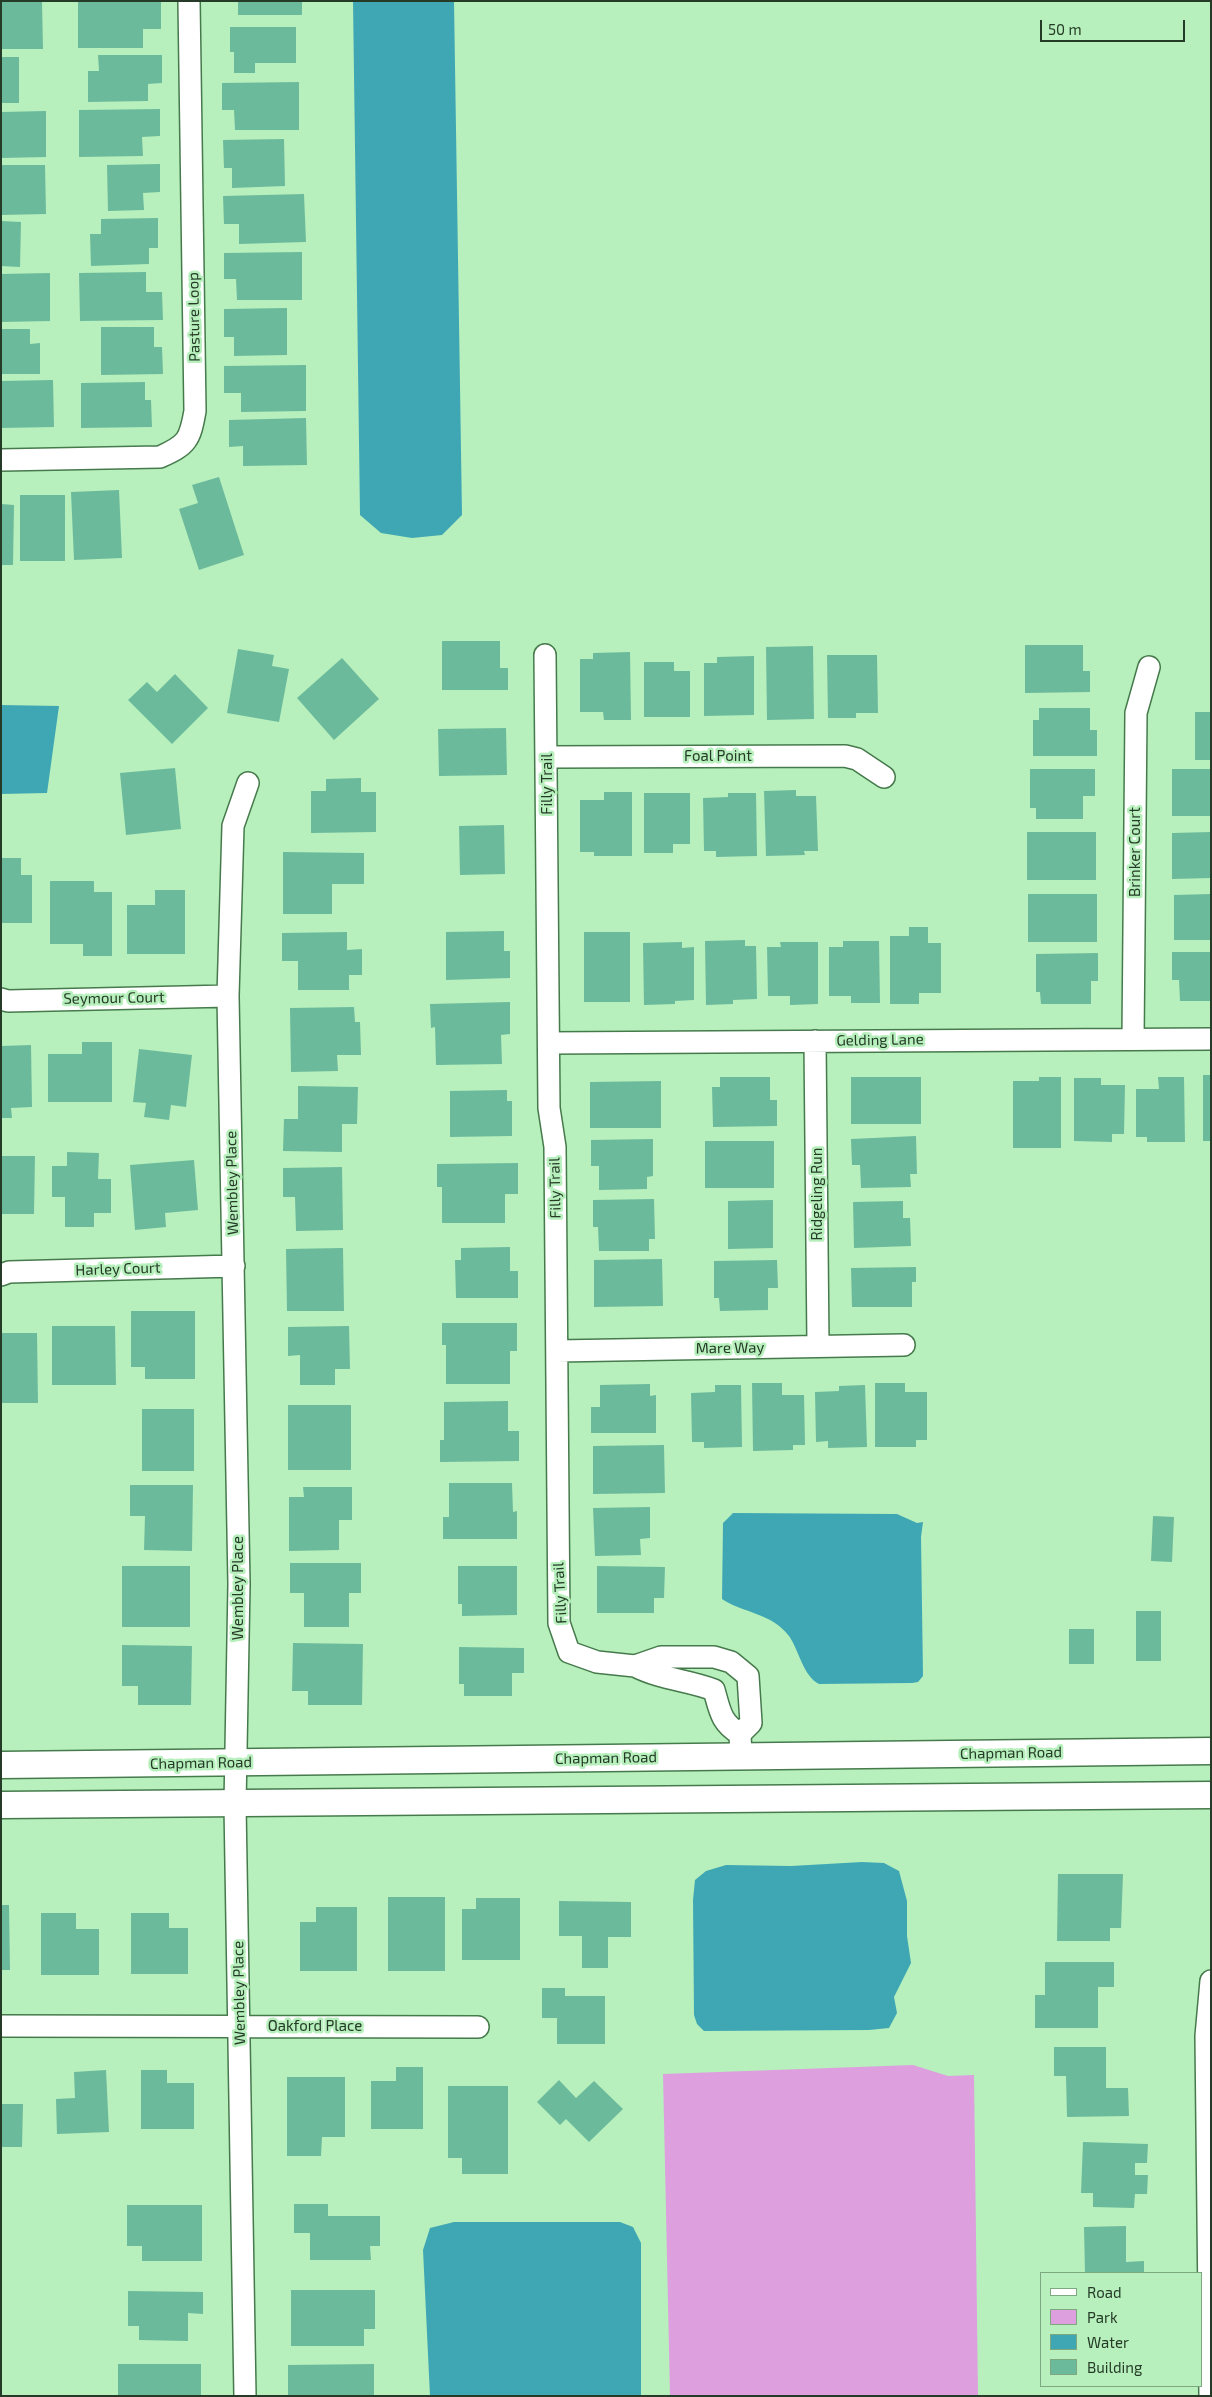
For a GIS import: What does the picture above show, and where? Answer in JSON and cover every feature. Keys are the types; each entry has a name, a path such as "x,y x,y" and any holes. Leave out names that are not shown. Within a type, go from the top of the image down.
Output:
{"street":[{"name":"Pasture Loop","path":"1,460 160,457 179,449 191,433 195,411 189,1"},
{"name":"Filly Trail","path":"545,655 549,1108 555,1147 559,1623 569,1652 597,1662 635,1666"},
{"name":"Brinker Court","path":"1133,1038 1136,713 1149,667"},
{"name":"Foal Point","path":"547,757 845,756 857,759 884,777"},
{"name":"Wembley Place","path":"245,2396 235,1805 239,1584 228,996 233,826 248,783"},
{"name":"Seymour Court","path":"1,999 8,1001 228,996"},
{"name":"Gelding Lane","path":"549,1043 1211,1039"},
{"name":"Ridgeling Run","path":"815,1041 818,1346"},
{"name":"Harley Court","path":"1,1275 9,1272 234,1266"},
{"name":"Mare Way","path":"557,1351 904,1345"},
{"path":"635,1666 662,1657 714,1657 731,1662 748,1676 751,1723 740,1746"},
{"path":"635,1666 652,1675 697,1683 714,1690 748,1676"},
{"path":"714,1690 719,1710 727,1727 740,1746"},
{"name":"Chapman Road","path":"1,1764 236,1763 740,1746 1211,1751"},
{"path":"1,1805 235,1805 944,1795 1211,1795"},
{"path":"1210,2396 1208,2036 1211,1981"},
{"name":"Oakford Place","path":"1,2026 478,2027"}],"green space":[{"path":"913,2065 948,2076 974,2075 978,2396 670,2396 663,2074"}],"water":[{"path":"353,1 454,1 462,515 442,535 412,538 381,533 360,515"},
{"path":"1,705 59,706 47,793 1,794"},
{"path":"733,1513 897,1514 917,1523 923,1522 921,1537 923,1676 918,1682 819,1684 809,1675 793,1642 782,1628 766,1618 722,1599 723,1523"},
{"path":"862,1862 884,1863 899,1871 907,1901 907,1936 911,1963 894,1997 897,2013 889,2028 869,2030 704,2031 697,2024 694,2015 693,1900 695,1880 706,1871 726,1865 791,1866"},
{"path":"454,2222 620,2222 633,2227 641,2243 641,2396 430,2396 423,2250 430,2228"}],"building":[{"path":"42,1 43,49 1,49 1,2"},
{"path":"161,1 161,29 143,29 143,48 78,48 78,2"},
{"path":"238,1 302,1 302,15 238,15"},
{"path":"230,27 296,27 296,63 255,63 255,73 234,73 234,52 230,52"},
{"path":"98,55 162,55 162,83 148,84 148,101 88,102 88,71 99,71"},
{"path":"1,57 19,57 19,103 1,103"},
{"path":"299,82 299,130 235,130 234,110 222,110 222,83"},
{"path":"160,109 160,136 142,137 143,156 79,157 79,110"},
{"path":"46,111 46,157 1,158 1,112"},
{"path":"284,139 285,186 232,188 232,168 224,168 223,140"},
{"path":"160,164 160,192 143,193 144,210 108,211 107,165"},
{"path":"1,165 45,165 46,214 1,215"},
{"path":"304,194 306,242 239,244 239,224 224,224 223,196"},
{"path":"158,218 158,248 149,248 149,264 91,266 90,234 101,234 101,219"},
{"path":"1,221 21,222 20,267 1,266"},
{"path":"302,252 302,300 237,300 236,279 224,279 224,253"},
{"path":"146,272 146,292 162,292 163,320 80,321 79,273"},
{"path":"50,273 50,321 1,322 1,274"},
{"path":"287,308 287,355 234,356 234,337 224,337 224,309"},
{"path":"101,327 154,327 154,347 162,347 163,374 101,375"},
{"path":"1,329 30,329 30,344 40,343 40,374 1,374"},
{"path":"306,365 306,411 241,412 241,393 224,393 224,366"},
{"path":"53,380 54,427 1,428 1,381"},
{"path":"145,382 145,400 151,400 152,427 81,428 81,383"},
{"path":"306,418 307,465 243,466 243,446 229,447 229,420"},
{"path":"219,477 244,555 199,570 179,509 198,503 192,485"},
{"path":"119,490 122,558 74,560 71,492"},
{"path":"20,495 65,495 65,561 20,561"},
{"path":"1,504 14,505 13,565 1,565"},
{"path":"442,641 500,641 500,668 508,668 508,690 442,690"},
{"path":"1025,645 1083,645 1083,671 1090,671 1090,692 1025,693"},
{"path":"813,646 814,719 767,720 766,647"},
{"path":"238,649 274,655 272,666 289,669 279,722 227,713"},
{"path":"630,652 631,720 604,720 603,712 580,712 580,659 593,659 593,653"},
{"path":"827,655 877,655 878,713 856,713 856,718 828,718"},
{"path":"754,656 754,715 704,716 704,663 717,663 717,657"},
{"path":"342,658 379,699 334,740 297,698"},
{"path":"644,662 674,662 674,671 690,671 690,717 644,717"},
{"path":"175,674 208,708 172,744 128,700 147,682 157,692"},
{"path":"1039,708 1090,708 1090,730 1097,730 1097,756 1033,756 1033,720 1039,720"},
{"path":"1195,712 1211,712 1211,760 1195,760"},
{"path":"506,728 507,775 439,776 438,729"},
{"path":"175,768 181,829 126,835 120,773"},
{"path":"1030,769 1095,769 1095,796 1083,796 1083,819 1036,819 1036,808 1030,808"},
{"path":"1172,769 1211,769 1211,816 1172,816"},
{"path":"361,778 361,792 376,792 376,832 311,833 311,791 326,791 326,779"},
{"path":"796,790 796,796 816,796 818,851 804,851 805,855 766,856 764,791"},
{"path":"604,792 632,792 632,856 594,856 594,852 580,852 580,800 604,800"},
{"path":"644,793 690,793 690,844 673,844 673,853 644,853"},
{"path":"728,793 756,793 757,856 716,857 716,851 704,851 703,798 728,797"},
{"path":"504,825 505,874 460,875 459,826"},
{"path":"1027,832 1096,832 1096,880 1027,880"},
{"path":"1211,832 1211,878 1172,879 1172,833"},
{"path":"283,852 364,853 364,884 332,884 332,914 283,914"},
{"path":"1,858 21,858 21,875 32,875 32,923 1,923"},
{"path":"50,881 94,881 94,892 112,892 112,956 83,956 83,944 50,944"},
{"path":"155,890 185,890 185,954 127,954 127,905 155,905"},
{"path":"1028,894 1097,894 1097,942 1028,942"},
{"path":"1211,894 1211,940 1174,940 1174,895"},
{"path":"909,927 928,927 928,943 941,943 941,993 919,993 919,1004 890,1004 890,936 909,936"},
{"path":"504,931 504,951 510,951 510,978 446,980 446,932"},
{"path":"347,932 347,950 362,949 362,975 349,975 349,990 298,990 298,961 282,961 282,933"},
{"path":"584,932 630,932 630,1002 584,1002"},
{"path":"745,940 745,946 756,946 757,999 733,1000 733,1004 706,1005 705,941"},
{"path":"843,941 879,941 880,1003 851,1003 851,996 829,996 829,947 843,947"},
{"path":"682,942 682,948 694,947 694,1000 675,1001 675,1004 644,1005 643,943"},
{"path":"780,942 818,942 818,1004 790,1005 790,996 768,996 767,947 781,947"},
{"path":"1172,952 1211,952 1211,1001 1180,1001 1179,980 1172,980"},
{"path":"1098,953 1098,981 1091,981 1091,1004 1041,1004 1040,992 1036,992 1036,954"},
{"path":"510,1002 510,1034 501,1035 502,1064 436,1065 435,1027 431,1028 430,1004"},
{"path":"354,1007 355,1022 360,1022 361,1055 337,1055 338,1071 291,1072 290,1008"},
{"path":"82,1042 112,1042 112,1102 48,1102 48,1054 82,1054"},
{"path":"31,1045 32,1107 11,1108 12,1118 1,1118 1,1046"},
{"path":"139,1049 192,1055 186,1107 171,1105 169,1120 144,1117 146,1103 133,1102"},
{"path":"1203,1075 1211,1075 1211,1141 1203,1141"},
{"path":"720,1077 770,1077 770,1100 777,1100 777,1126 713,1127 712,1087 720,1087"},
{"path":"851,1077 921,1077 921,1124 851,1124"},
{"path":"1039,1077 1061,1077 1061,1148 1013,1148 1013,1081 1039,1081"},
{"path":"1158,1077 1184,1077 1185,1142 1147,1142 1147,1137 1136,1137 1136,1089 1159,1089"},
{"path":"1074,1078 1101,1078 1101,1085 1125,1085 1124,1134 1112,1134 1112,1142 1074,1141"},
{"path":"661,1081 661,1128 590,1128 590,1082"},
{"path":"298,1086 358,1087 357,1124 342,1124 342,1152 283,1151 284,1119 298,1119"},
{"path":"507,1090 507,1101 512,1101 512,1136 450,1137 450,1091"},
{"path":"916,1136 917,1174 910,1174 911,1187 861,1188 860,1165 852,1165 851,1139"},
{"path":"653,1139 653,1176 647,1177 647,1189 599,1190 599,1166 591,1166 591,1140"},
{"path":"705,1141 774,1141 774,1188 705,1188"},
{"path":"67,1152 99,1153 98,1179 111,1179 111,1213 94,1213 94,1227 65,1227 65,1197 52,1197 52,1166 67,1166"},
{"path":"1,1156 35,1156 34,1214 1,1214"},
{"path":"194,1160 198,1210 165,1213 166,1227 135,1230 130,1165"},
{"path":"518,1163 518,1194 505,1194 505,1223 442,1223 442,1187 437,1187 437,1164"},
{"path":"342,1167 343,1230 296,1231 295,1197 283,1197 283,1168"},
{"path":"654,1199 655,1239 649,1239 649,1251 599,1251 598,1227 593,1227 593,1200"},
{"path":"773,1200 773,1248 728,1249 728,1201"},
{"path":"903,1201 903,1218 910,1218 911,1246 854,1248 853,1202"},
{"path":"510,1247 510,1271 518,1271 518,1298 456,1298 455,1260 461,1260 461,1248"},
{"path":"343,1248 344,1311 287,1311 286,1249"},
{"path":"662,1259 663,1306 594,1307 594,1260"},
{"path":"777,1260 778,1288 768,1288 768,1310 720,1311 719,1298 714,1298 714,1261"},
{"path":"916,1267 916,1282 912,1282 912,1307 852,1307 851,1268"},
{"path":"131,1311 195,1311 195,1379 145,1379 145,1367 131,1367"},
{"path":"442,1323 517,1323 517,1351 510,1351 510,1384 446,1384 446,1345 442,1345"},
{"path":"52,1326 115,1326 116,1385 52,1385"},
{"path":"349,1326 350,1369 335,1369 335,1385 300,1385 300,1355 288,1356 288,1327"},
{"path":"1,1333 37,1333 38,1403 1,1403"},
{"path":"752,1383 782,1383 782,1395 804,1395 805,1445 793,1445 793,1450 753,1451"},
{"path":"875,1383 905,1383 905,1392 927,1392 927,1440 916,1440 916,1447 875,1447"},
{"path":"650,1384 650,1396 656,1395 656,1433 591,1433 591,1407 600,1407 600,1385"},
{"path":"715,1385 741,1385 742,1447 704,1448 704,1442 692,1442 691,1393 715,1392"},
{"path":"865,1385 867,1447 828,1448 828,1441 816,1442 815,1392 839,1391 839,1386"},
{"path":"508,1401 508,1431 519,1431 519,1461 440,1462 440,1440 444,1440 444,1402"},
{"path":"288,1405 351,1405 351,1470 288,1470"},
{"path":"142,1409 194,1409 194,1471 142,1471"},
{"path":"664,1445 665,1493 593,1494 593,1446"},
{"path":"449,1483 512,1483 513,1512 517,1511 517,1539 443,1539 443,1517 449,1517"},
{"path":"130,1485 193,1485 192,1551 144,1550 145,1516 130,1516"},
{"path":"303,1487 352,1487 352,1520 339,1520 339,1550 289,1551 289,1497 304,1497"},
{"path":"650,1507 650,1538 640,1539 641,1555 595,1556 593,1508"},
{"path":"1153,1516 1174,1517 1172,1562 1151,1561"},
{"path":"290,1563 361,1563 361,1593 349,1593 349,1627 304,1627 304,1593 290,1593"},
{"path":"122,1566 190,1566 190,1627 122,1627"},
{"path":"458,1566 517,1566 517,1615 462,1616 462,1604 458,1604"},
{"path":"597,1566 665,1567 664,1598 654,1598 654,1613 597,1613"},
{"path":"1136,1611 1161,1611 1161,1661 1136,1661"},
{"path":"1069,1629 1094,1629 1094,1664 1069,1664"},
{"path":"293,1643 363,1644 362,1705 308,1705 308,1691 292,1691"},
{"path":"122,1645 192,1646 191,1705 138,1705 138,1686 122,1686"},
{"path":"459,1647 524,1648 524,1673 512,1673 512,1696 464,1696 464,1684 459,1684"},
{"path":"1058,1874 1123,1874 1121,1928 1110,1928 1110,1941 1057,1941"},
{"path":"388,1897 445,1897 445,1971 388,1971"},
{"path":"476,1898 520,1898 520,1960 462,1960 462,1909 476,1909"},
{"path":"559,1901 631,1902 631,1937 608,1937 608,1968 582,1968 582,1936 559,1936"},
{"path":"1,1905 9,1905 10,1970 1,1970"},
{"path":"316,1907 357,1907 357,1971 300,1971 300,1922 316,1922"},
{"path":"41,1913 76,1913 76,1929 99,1929 99,1975 41,1975"},
{"path":"131,1913 169,1913 169,1928 188,1928 188,1974 131,1974"},
{"path":"1045,1962 1114,1962 1114,1987 1098,1987 1098,2028 1035,2028 1035,1995 1045,1995"},
{"path":"542,1988 565,1988 565,1996 605,1996 605,2044 557,2044 557,2018 542,2018"},
{"path":"1054,2047 1106,2047 1106,2088 1128,2088 1129,2116 1067,2117 1066,2076 1054,2076"},
{"path":"396,2067 423,2067 423,2129 371,2129 371,2081 396,2081"},
{"path":"106,2070 109,2132 57,2134 56,2099 75,2098 74,2072"},
{"path":"141,2070 167,2070 167,2083 194,2083 194,2129 141,2129"},
{"path":"287,2077 345,2077 345,2137 322,2137 321,2156 287,2156"},
{"path":"559,2080 576,2098 594,2081 623,2109 589,2142 566,2119 560,2125 537,2102"},
{"path":"448,2086 508,2086 508,2174 462,2174 462,2158 448,2158"},
{"path":"1,2104 23,2104 22,2147 1,2147"},
{"path":"1083,2142 1148,2144 1147,2163 1135,2163 1135,2175 1148,2175 1147,2194 1135,2194 1134,2208 1093,2207 1093,2193 1081,2193"},
{"path":"294,2204 328,2204 328,2216 380,2216 380,2246 370,2246 371,2260 310,2260 310,2233 294,2233"},
{"path":"127,2205 202,2205 202,2261 142,2261 142,2246 127,2246"},
{"path":"1126,2226 1126,2262 1144,2261 1144,2272 1085,2272 1084,2227"},
{"path":"291,2290 375,2290 375,2329 364,2329 364,2346 291,2346"},
{"path":"128,2291 203,2292 203,2314 188,2313 188,2341 139,2340 139,2326 128,2326"},
{"path":"118,2364 201,2364 201,2396 118,2396"},
{"path":"374,2364 374,2396 288,2396 288,2365"}]}
